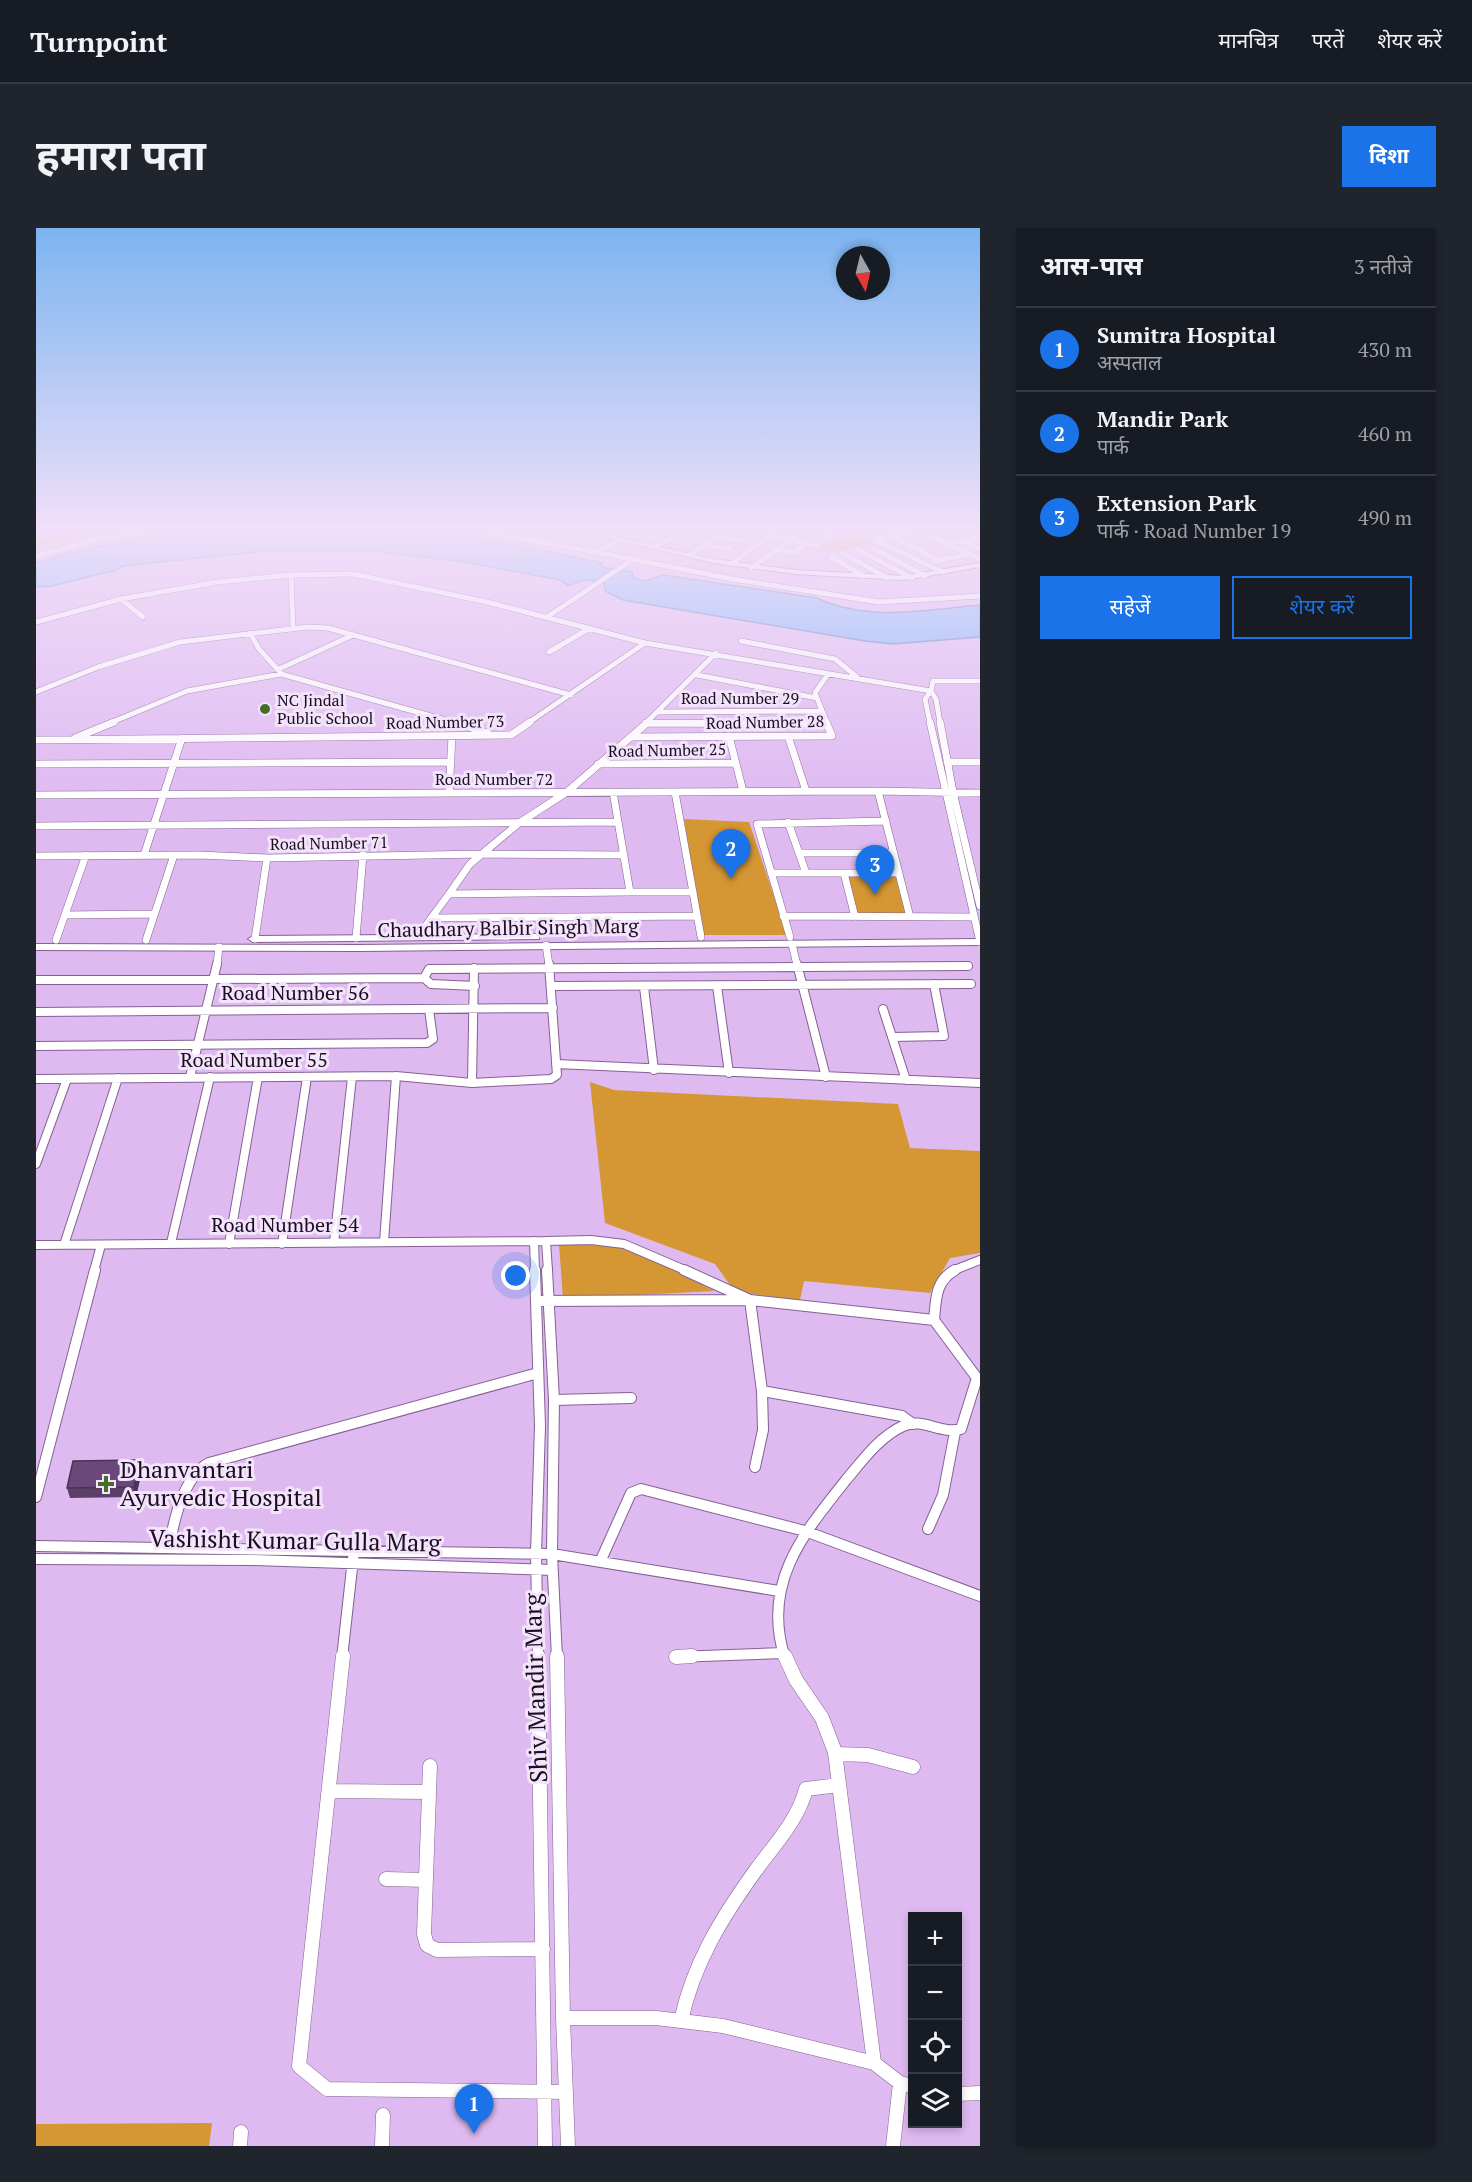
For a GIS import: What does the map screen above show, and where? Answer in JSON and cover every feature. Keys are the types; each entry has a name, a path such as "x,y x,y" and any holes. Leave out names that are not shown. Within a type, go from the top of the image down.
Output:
{"street":[{"path":"293,621 293,627"},
{"path":"559,621 645,643 716,653 931,691 936,699 947,762 949,791 976,872 980,906"},
{"path":"36,692 98,667 171,645 293,627 319,627 571,695"},
{"path":"549,652 590,628"},
{"path":"250,633 259,649 280,672 496,735"},
{"path":"70,740 187,691 280,672 353,635"},
{"path":"741,641 835,659 859,679"},
{"name":"Road Number 73","path":"36,740 514,734 645,643"},
{"path":"424,928 470,864 519,823 567,792 659,712 716,653"},
{"name":"Road Number 28","path":"631,736 832,736 815,693 828,674"},
{"path":"697,675 817,698"},
{"path":"979,939 949,791 925,699 931,691 933,681 980,681"},
{"name":"Road Number 29","path":"659,712 822,711"},
{"path":"646,723 828,724"},
{"path":"448,793 452,736"},
{"path":"729,736 743,791"},
{"path":"788,736 806,791"},
{"path":"144,855 182,738"},
{"path":"36,764 451,762"},
{"path":"947,762 980,762"},
{"name":"Road Number 25","path":"598,765 736,763"},
{"name":"Road Number 72","path":"36,795 743,791 949,791 980,794"},
{"path":"878,791 910,917"},
{"path":"613,792 630,892"},
{"path":"675,792 701,937"},
{"path":"826,1077 791,941 756,826 763,822 886,821"},
{"path":"36,826 618,822"},
{"path":"788,822 806,873"},
{"path":"799,853 894,853"},
{"name":"Road Number 71","path":"36,856 174,855 267,858 482,854 624,855"},
{"path":"56,940 86,855"},
{"path":"146,940 174,855"},
{"path":"356,938 363,855"},
{"path":"255,939 267,858"},
{"path":"771,873 899,873"},
{"path":"844,873 855,916"},
{"path":"449,894 693,892"},
{"path":"65,915 154,914"},
{"path":"431,918 697,916"},
{"path":"783,916 974,917"},
{"name":"Chaudhary Balbir Singh Marg","path":"36,941 701,937 791,941"},
{"name":"Chaudhary Balbir Singh Marg","path":"36,947 546,945 979,939"},
{"path":"546,945 554,1008 556,1064 980,1083"},
{"path":"190,1077 207,1010 219,947"},
{"path":"424,978 429,969 474,968 968,966"},
{"path":"472,1083 474,968"},
{"path":"36,980 424,978 431,984 475,986"},
{"path":"892,1036 944,1036 934,984"},
{"path":"552,986 971,984"},
{"path":"717,986 729,1073"},
{"path":"644,987 654,1070"},
{"name":"Road Number 56","path":"36,1012 554,1008"},
{"path":"36,1046 427,1042 433,1039 429,1009"},
{"path":"883,1009 906,1080"},
{"name":"Road Number 55","path":"36,1079 396,1076 472,1083 551,1079 557,1075 556,1064"},
{"path":"384,1242 396,1076"},
{"path":"171,1244 210,1077"},
{"path":"229,1244 258,1077"},
{"path":"282,1244 307,1077"},
{"path":"334,1243 352,1077"},
{"path":"64,1245 118,1078"},
{"path":"36,1164 67,1079"},
{"name":"Road Number 54","path":"36,1245 282,1244 560,1239 609,1241 628,1245 750,1300"},
{"path":"540,1241 536,1301 540,1426 536,1569 545,2146"},
{"name":"Shiv Mandir Marg","path":"540,1241 550,1301 554,1400 552,1570 557,1644 563,2018 568,2146"},
{"path":"36,1497 101,1245"},
{"path":"874,2063 835,1754 830,1734 821,1716 795,1681 784,1653 777,1622 779,1591 790,1556 805,1531 870,1451 903,1426 913,1424 955,1432 961,1429 978,1379 934,1320 938,1284 942,1276 980,1260"},
{"path":"536,1301 750,1300 934,1320"},
{"path":"750,1300 762,1392 763,1430 755,1467"},
{"path":"169,1547 171,1533 194,1476 202,1467 212,1462 538,1373"},
{"path":"762,1392 902,1416 913,1424"},
{"path":"554,1400 631,1398"},
{"path":"928,1529 943,1495 955,1432"},
{"path":"600,1563 631,1493 637,1489 805,1531 980,1596"},
{"name":"Vashisht Kumar Gulla Marg","path":"36,1545 169,1547 353,1556 552,1570"},
{"name":"Vashisht Kumar Gulla Marg","path":"36,1559 552,1554 779,1591"},
{"path":"353,1556 298,2066 327,2089 566,2092"},
{"path":"675,1657 784,1653"},
{"path":"835,1754 868,1755 913,1767"},
{"path":"430,1766 424,1880 424,1934 427,1945 437,1950 543,1949"},
{"path":"681,2021 687,1988 712,1937 801,1809 806,1789 839,1785"},
{"path":"329,1791 429,1792"},
{"path":"386,1878 424,1880"},
{"path":"563,2018 656,2018 723,2026 874,2063 906,2085 893,2146"},
{"path":"962,2094 980,2093"},
{"path":"382,2146 383,2115"}],"shaded area":[{"path":"684,819 749,822 787,935 703,935"},
{"path":"844,873 896,875 906,915 855,917"},
{"path":"590,1082 614,1090 898,1104 910,1148 980,1151 980,1253 950,1258 930,1293 804,1281 800,1300 735,1292 715,1264 605,1223"},
{"path":"559,1244 624,1246 643,1253 714,1291 563,1299"},
{"path":"212,2123 209,2146 36,2146 36,2124"}],"water":[{"path":"744,621 980,621 980,637 893,644"}],"building":[{"path":"139,1460 134,1487 67,1488 73,1461"}],"place":[{"name":"NC Jindal Public School","path":"265,709"},
{"name":"Mandir Park","path":"731,879"},
{"name":"Extension Park","path":"875,895"},
{"name":"Dhanvantari Ayurvedic Hospital","path":"106,1484"},
{"name":"Sumitra Hospital","path":"474,2134"}]}
